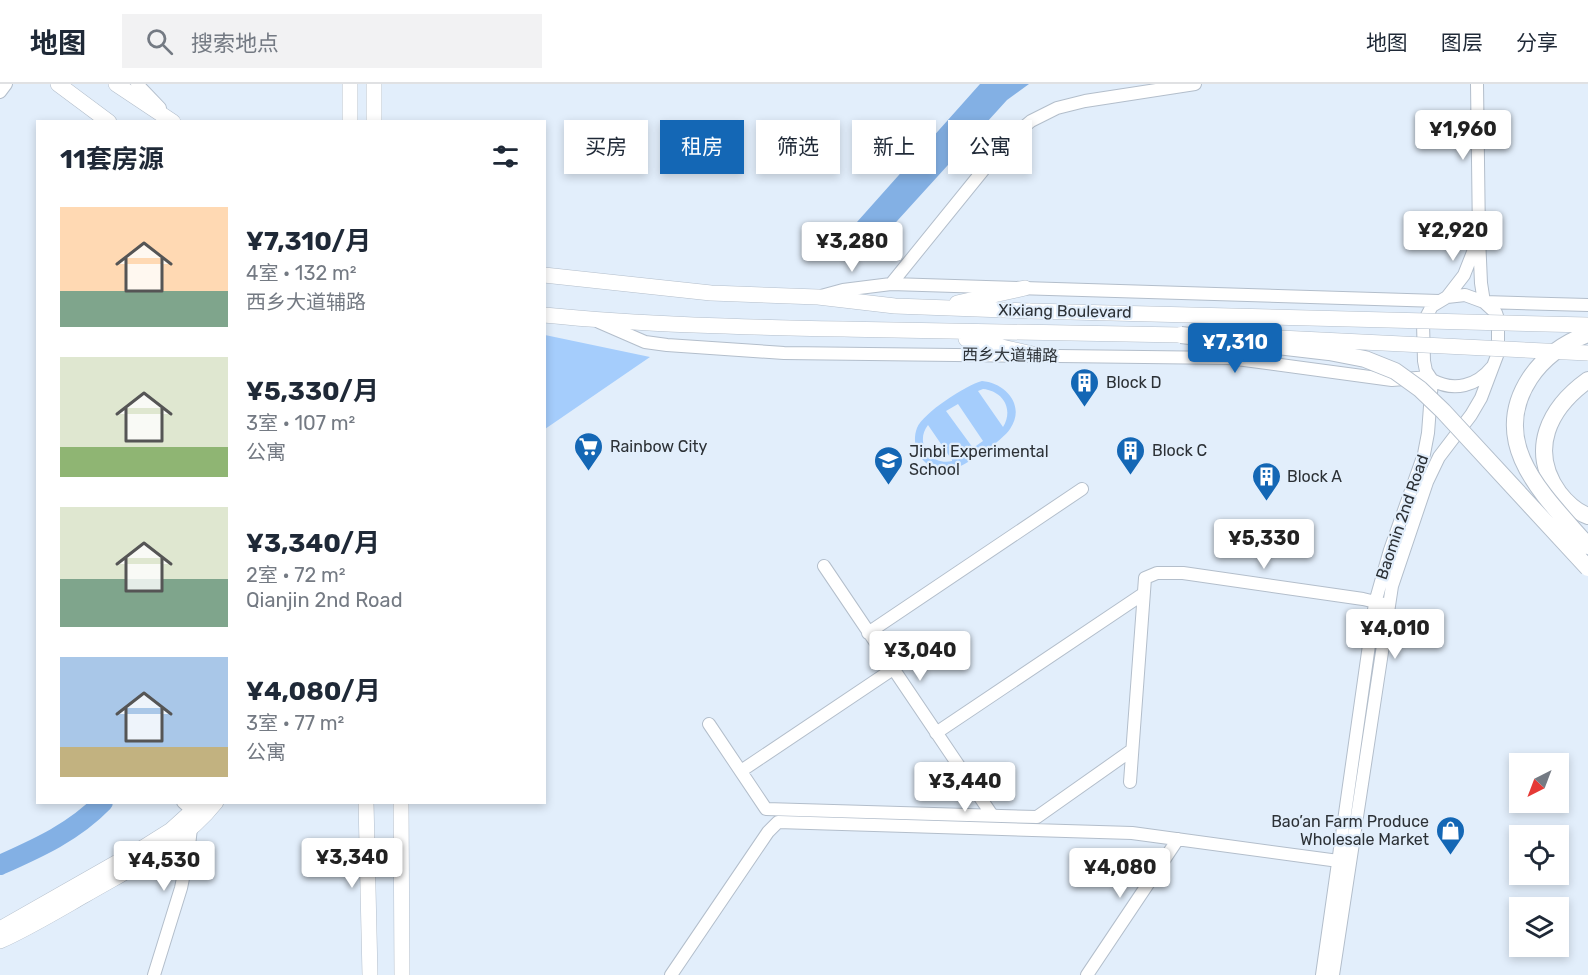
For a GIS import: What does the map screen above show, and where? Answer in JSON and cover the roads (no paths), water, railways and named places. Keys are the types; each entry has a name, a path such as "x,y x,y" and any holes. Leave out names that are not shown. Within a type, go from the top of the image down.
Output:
{"highway":[{"path":"1181,334 1329,352 1365,359 1395,370 1443,411 1588,568"},
{"path":"1588,334 1564,345 1535,370 1516,406 1515,426 1523,462 1532,479 1588,546"},
{"path":"1588,380 1575,389 1562,403 1551,420 1545,437 1544,458 1551,481 1565,501 1588,516"}],"main road":[{"path":"58,84 106,120"},
{"path":"116,84 171,120"},
{"path":"350,84 350,120"},
{"path":"374,84 374,120"},
{"name":"Xixiang Boulevard","path":"546,275 711,293 818,297 934,308 1588,325"},
{"path":"934,308 1025,288"},
{"name":"Xixiang Boulevard","path":"546,315 595,320 757,327 1037,334 1181,334 1371,341 1588,353"},
{"path":"931,331 1038,355"},
{"path":"0,941 177,840 206,815 214,804"},
{"path":"366,804 370,975"},
{"path":"401,804 402,975"},
{"path":"0,929 171,830 192,805"}],"street":[{"path":"0,92 6,84"},
{"path":"137,84 172,120"},
{"path":"891,284 1006,142 1031,121 1058,108 1085,100 1195,84"},
{"path":"1477,84 1479,237 1484,302 1496,313 1500,327 1496,362"},
{"path":"1431,379 1424,361 1423,323 1427,313 1464,275 1479,237"},
{"path":"818,297 843,290 891,284 1443,299 1465,295 1484,302 1588,305"},
{"name":"西乡大道辅路","path":"595,320 645,342 667,345 784,353 1228,358 1392,380 1431,379 1446,386 1469,385 1485,376 1496,362"},
{"name":"Baomin 2nd Road","path":"1382,604 1427,482 1439,457 1476,406 1496,362"},
{"name":"Baomin 2nd Road","path":"1322,975 1344,862 1390,550 1424,454 1430,415 1431,379"},
{"path":"1392,380 1415,393 1430,415"},
{"path":"868,633 1082,489"},
{"path":"824,566 992,815"},
{"path":"1130,782 1144,578 1157,573 1183,573 1363,599 1382,604"},
{"path":"936,733 1143,594"},
{"path":"741,771 893,669"},
{"path":"709,724 766,809 1037,817 1132,750"},
{"path":"154,975 181,888 188,854 192,805"},
{"path":"671,975 768,832 778,822 1132,833 1344,862"},
{"path":"1086,975 1178,839"},
{"name":"Baomin 2nd Road","path":"1333,975 1344,862"}],"waterway":[{"path":"0,865 68,831 101,804"}],"place":[{"name":"Block D","path":"1085,408"},
{"name":"Rainbow City","path":"589,472"},
{"name":"Block C","path":"1131,476"},
{"name":"Jinbi Experimental School","path":"888,486"},
{"name":"Block A","path":"1266,502"},
{"name":"Bao’an Farm Produce Wholesale Market","path":"1450,856"}]}
